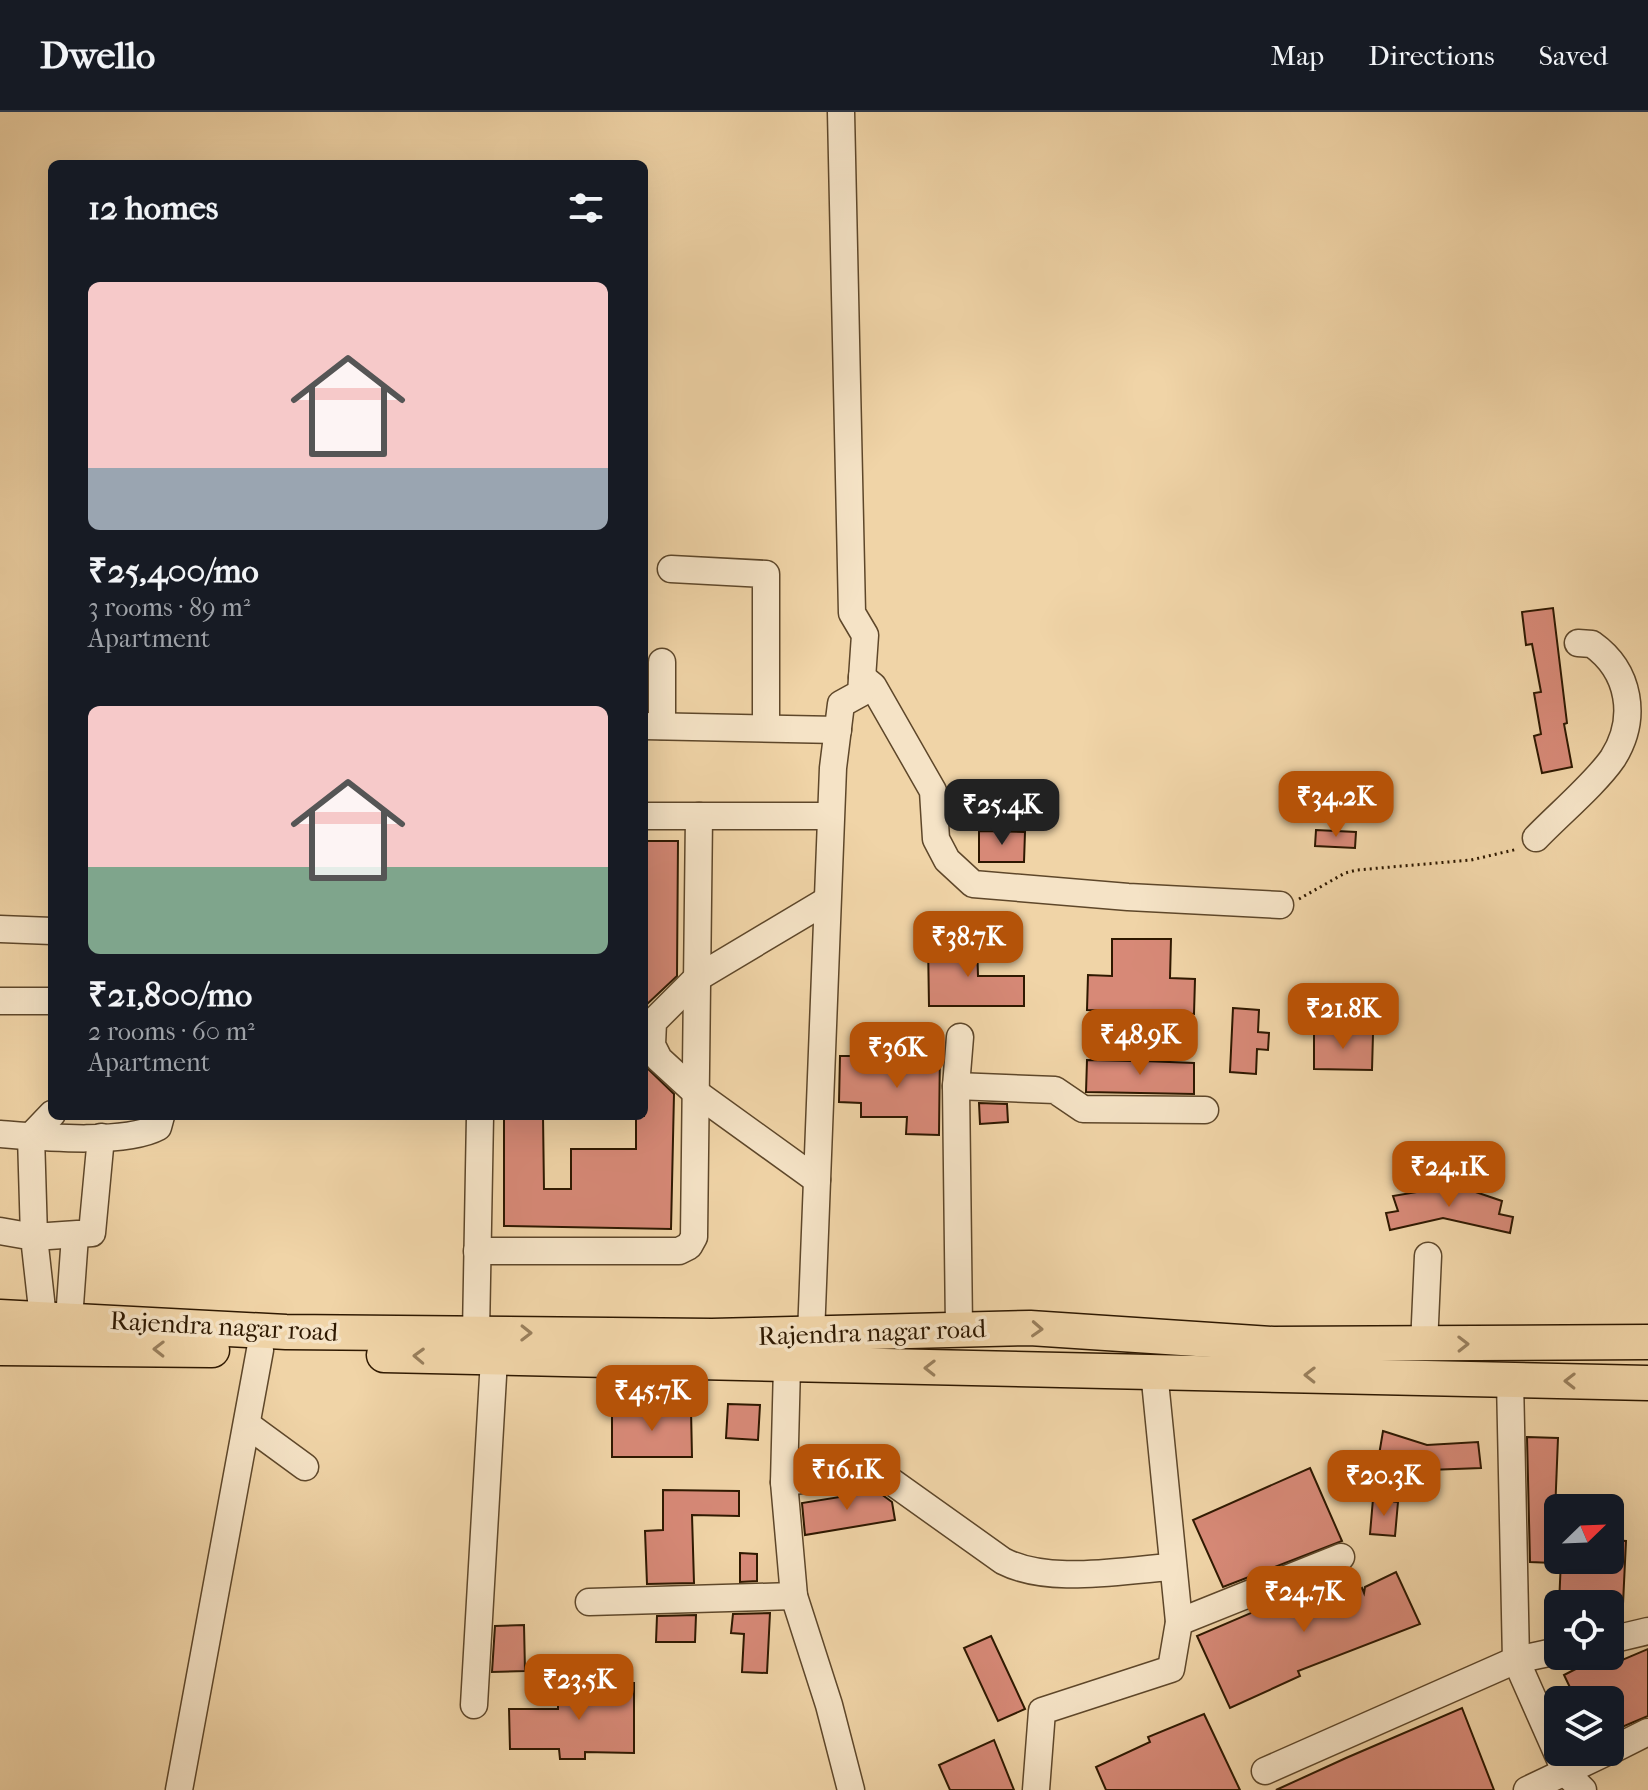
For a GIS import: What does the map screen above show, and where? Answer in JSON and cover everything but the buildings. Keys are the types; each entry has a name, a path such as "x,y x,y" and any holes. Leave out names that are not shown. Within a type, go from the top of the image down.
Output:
{"main road":[{"name":"Rajendra nagar road","path":"0,1317 485,1346"},
{"name":"Rajendra nagar road","path":"0,1348 260,1350 485,1346 712,1349 811,1335 959,1328 1030,1328 1273,1344 1648,1342"},
{"name":"Rajendra nagar road","path":"712,1349 787,1366 1648,1383"}],"street":[{"path":"811,1335 829,816 841,704 861,693 865,635 852,613 841,112"},
{"path":"671,569 766,574 766,728"},
{"path":"1536,838 1612,759 1626,728 1629,702 1620,671 1592,644 1578,643"},
{"path":"662,662 653,726 838,730"},
{"path":"862,677 873,686 933,791 936,839 947,860 973,884 1280,905"},
{"path":"648,816 829,816"},
{"path":"477,1251 679,1251 689,1246 694,1237 699,816"},
{"path":"817,1180 695,1092 659,1059 652,1045 655,1017 697,978 826,901"},
{"path":"0,929 48,931"},
{"path":"0,1001 48,1001"},
{"path":"959,1328 956,1086 960,1037"},
{"path":"956,1086 1055,1090 1083,1109 1205,1110"},
{"path":"48,1118 31,1136 34,1237 56,1318"},
{"path":"0,1134 101,1137 124,1125 158,1127 160,1120"},
{"path":"474,1705 485,1346 477,1251 480,1120"},
{"path":"0,1231 34,1237 89,1235 95,1228 101,1137"},
{"path":"56,1318 75,1236"},
{"path":"1424,1345 1428,1256"},
{"path":"179,1790 249,1426 260,1350"},
{"path":"787,1366 784,1482 794,1596 829,1705 851,1790"},
{"path":"1036,1790 1042,1711 1171,1669 1179,1622 1154,1371"},
{"path":"1510,1380 1516,1660 1574,1781"},
{"path":"249,1426 305,1467"},
{"path":"784,1482 872,1472 881,1474 1003,1561 1023,1571 1054,1574 1173,1567"},
{"path":"1179,1622 1341,1557"},
{"path":"589,1602 794,1596"},
{"path":"1624,1637 1648,1631"},
{"path":"1265,1771 1516,1660 1544,1654"},
{"path":"1624,1744 1648,1732"},
{"path":"1527,1790 1574,1781 1592,1766"}],"path":[{"path":"1280,905 1293,902 1345,873 1471,860 1516,850 1536,838"}]}
